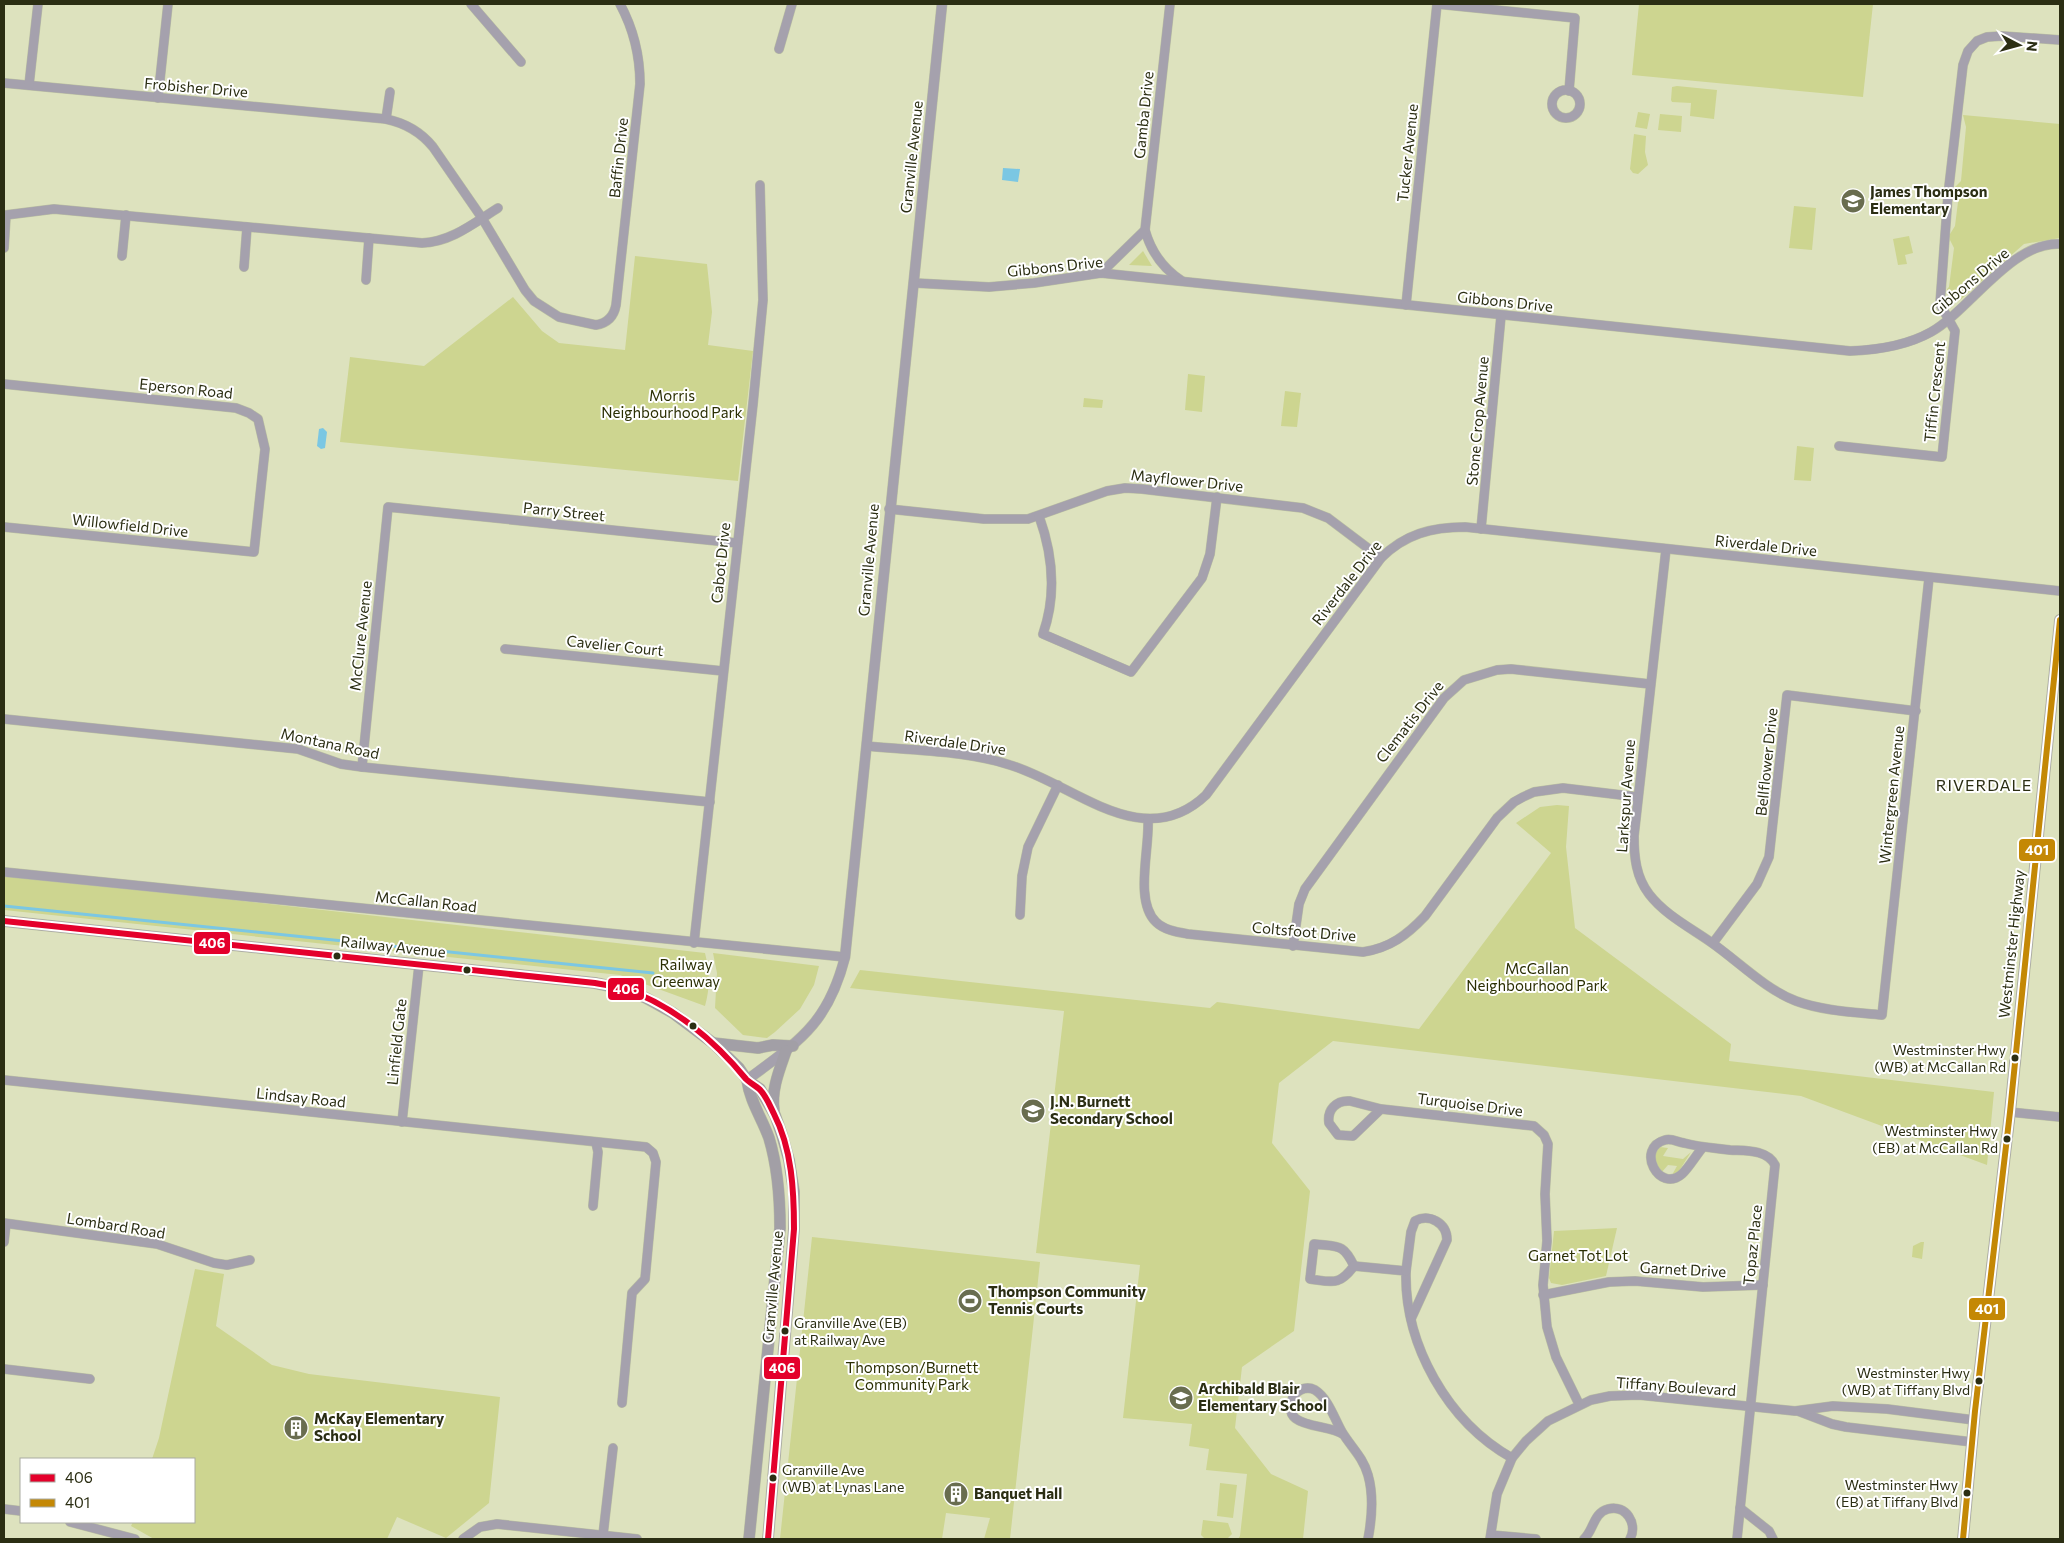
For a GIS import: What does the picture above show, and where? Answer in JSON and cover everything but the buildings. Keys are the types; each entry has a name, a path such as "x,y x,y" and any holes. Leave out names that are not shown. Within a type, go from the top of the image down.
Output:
{"main road":[{"name":"Westminster Highway","path":"1962,1539 2010,1112 2060,620"},
{"name":"Railway Avenue","path":"4,920 595,983 624,989 673,1013 713,1043 739,1068 747,1080"},
{"path":"713,1043 758,1048 773,1045 789,1048 775,1080 773,1102 775,1116"},
{"name":"Granville Avenue","path":"747,1080 760,1089 775,1116 789,1160 794,1192 794,1229 768,1539"},
{"name":"Granville Avenue","path":"747,1080 749,1095 768,1138 780,1192 780,1228 749,1539"}],"street":[{"path":"29,85 38,4"},
{"path":"158,98 168,4"},
{"path":"471,4 520,62"},
{"name":"Baffin Drive","path":"611,317 616,305 640,84 638,50 632,30 620,4"},
{"path":"779,49 792,4"},
{"name":"Granville Avenue","path":"747,1080 789,1048 813,1026 824,1012 834,993 845,957 889,509 942,4"},
{"name":"Gamba Drive","path":"1170,4 1145,230 1148,242 1156,258 1173,275 1186,283"},
{"path":"1437,4 1575,18 1569,91"},
{"name":"Tucker Avenue","path":"1406,305 1437,4"},
{"path":"1950,319 1940,304 1948,195 1963,65 1968,51 1977,41 1987,37 2002,36 2060,40"},
{"name":"Frobisher Drive","path":"4,83 386,119 409,126 425,138 482,218 525,290 545,310 568,320 588,324 601,324 611,317"},
{"path":"386,119 390,92"},
{"name":"Cabot Drive","path":"694,943 753,404 762,300 760,185"},
{"path":"4,248 6,216 64,209 434,243 458,233 498,208"},
{"path":"122,256 126,215"},
{"path":"244,267 247,227"},
{"path":"1101,273 1145,230"},
{"path":"366,280 369,238"},
{"name":"Gibbons Drive","path":"914,283 989,287 1034,283 1101,273 1850,351 1876,350 1903,344 1930,333 1950,319 2019,258 2036,248 2060,244"},
{"name":"Stone Crop Avenue","path":"1482,529 1501,316"},
{"name":"Tiffin Crescent","path":"1839,446 1942,457 1955,331 1950,319"},
{"name":"Eperson Road","path":"4,384 206,403 249,412 258,419 265,449 254,552"},
{"name":"Mayflower Drive","path":"889,509 1001,520 1028,519 1094,494 1125,488 1292,505 1328,518 1381,558"},
{"path":"1039,516 1049,553 1053,582 1048,620 1043,634 1131,672 1202,578 1210,554 1217,498"},
{"name":"Parry Street","path":"388,507 737,544"},
{"name":"McClure Avenue","path":"362,767 388,507"},
{"name":"Willowfield Drive","path":"4,527 254,552"},
{"name":"Riverdale Drive","path":"867,746 980,758 1010,765 1058,785 1122,816 1148,819 1171,816 1192,806 1206,795 1381,558 1403,540 1427,530 1453,527 1482,529 2060,591"},
{"name":"Larkspur Avenue","path":"1666,549 1650,684 1634,848 1638,872 1643,883 1649,894 1668,912 1770,986 1794,1000 1819,1008 1882,1015"},
{"name":"Wintergreen Avenue","path":"1882,1015 1929,578"},
{"name":"Cavelier Court","path":"505,649 723,671"},
{"name":"Clematis Drive","path":"1293,946 1299,904 1316,872 1444,698 1457,685 1464,680 1486,672 1511,669 1650,684"},
{"name":"Bellflower Drive","path":"1713,943 1756,884 1769,857 1787,695 1916,711"},
{"name":"Montana Road","path":"4,719 298,749 341,764 362,767 710,802"},
{"path":"1020,915 1022,876 1028,847 1058,785"},
{"name":"Coltsfoot Drive","path":"1148,819 1149,836 1145,905 1155,921 1172,931 1188,934 1363,952 1377,950 1399,940 1411,930 1425,916 1497,818 1514,802 1534,792 1563,788 1638,797"},
{"name":"McCallan Road","path":"4,872 845,957"},
{"name":"Linfield Gate","path":"402,1122 419,965"},
{"name":"Lindsay Road","path":"4,1080 596,1143 604,1141 646,1147 653,1153 656,1162 645,1279 632,1293 622,1403"},
{"path":"1350,1101 1381,1109 1353,1136 1338,1135 1329,1123 1328,1118 1331,1109 1339,1102 1350,1101"},
{"name":"Turquoise Drive","path":"1381,1109 1534,1126 1544,1135 1548,1151 1545,1194 1547,1236 1544,1295 1547,1327 1556,1357 1579,1404"},
{"path":"2010,1112 2060,1117"},
{"name":"Topaz Place","path":"1703,1147 1683,1174 1678,1177 1662,1177 1657,1174 1651,1164 1650,1158 1654,1148 1666,1140 1703,1147 1765,1154 1772,1159 1775,1165 1737,1539"},
{"path":"592,1206 598,1152 596,1143"},
{"path":"1411,1319 1447,1240 1445,1228 1439,1222 1431,1219 1423,1218 1412,1225 1406,1271 1406,1296 1411,1319 1432,1375 1449,1402 1481,1437 1512,1458"},
{"path":"4,1242 5,1224"},
{"name":"Lombard Road","path":"5,1224 157,1244 214,1263 227,1265 250,1260"},
{"path":"1314,1244 1339,1247 1347,1252 1354,1266 1346,1277 1336,1282 1310,1279 1314,1244"},
{"path":"1354,1266 1406,1271"},
{"name":"Garnet Drive","path":"1544,1295 1609,1282 1635,1281 1703,1287 1763,1285"},
{"path":"4,1369 90,1378"},
{"path":"1344,1435 1335,1429 1309,1424 1295,1418 1291,1410 1294,1395 1307,1388 1318,1393 1362,1460 1368,1474 1372,1507 1368,1539"},
{"name":"Tiffany Boulevard","path":"1490,1537 1497,1494 1512,1458 1526,1441 1548,1421 1579,1404 1591,1400 1627,1395 1795,1410 1833,1406 1974,1420"},
{"name":"Tiffany Boulevard","path":"1795,1410 1832,1424 1846,1427 1972,1442"},
{"path":"603,1535 613,1448"},
{"path":"1584,1539 1591,1531 1596,1518 1601,1512 1614,1508 1626,1513 1630,1518 1633,1531 1630,1539"},
{"path":"1740,1508 1769,1532 1773,1539"},
{"path":"4,1509 20,1511"},
{"path":"73,1523 112,1536 134,1539"},
{"path":"463,1539 480,1527 498,1524 638,1539"},
{"path":"1490,1537 1536,1539"}],"green space":[{"path":"1639,4 1873,4 1863,97 1632,75"},
{"path":"1672,87 1717,90 1714,119 1690,116 1691,103 1672,102"},
{"path":"1638,112 1650,114 1647,129 1635,127"},
{"path":"1660,114 1682,116 1681,132 1658,130"},
{"path":"1963,115 2060,124 2060,238 2024,244 1959,301 1954,302 1947,295 1947,289 1949,287 1954,248 1950,240 1950,234 1955,226 1958,202 1954,194 1954,188 1961,181 1966,127"},
{"path":"1634,134 1646,136 1645,152 1648,165 1638,174 1633,173 1630,169"},
{"path":"1794,206 1816,208 1812,250 1789,248"},
{"path":"1909,236 1913,253 1905,255 1907,264 1898,265 1893,239"},
{"path":"1143,251 1152,266 1129,265"},
{"name":"Morris Neighbourhood Park","path":"635,256 707,264 712,312 708,345 753,351 738,481 340,442 350,357 424,366 513,297 542,331 559,343 625,350"},
{"path":"1188,374 1205,376 1202,412 1185,410"},
{"path":"1285,391 1301,393 1297,427 1281,426"},
{"path":"1084,398 1103,400 1102,408 1083,407"},
{"path":"1797,446 1814,448 1811,481 1794,480"},
{"name":"McCallan Neighbourhood Park","path":"1569,806 1566,847 1575,928 1731,1044 1729,1061 1994,1092 1987,1165 1801,1096 1333,1041 1279,1083 1272,1143 1310,1191 1294,1331 1242,1367 1235,1428 1271,1474 1308,1491 1303,1539 1238,1539 1240,1536 1247,1474 1206,1470 1209,1449 1189,1446 1192,1424 1123,1418 1140,1265 1036,1253 1064,1011 850,988 860,970 1210,1008 1217,1002 1419,1029 1551,853 1516,823 1540,807"},
{"name":"Railway Greenway","path":"4,874 705,953 709,974 708,993 705,1006 620,975 4,910"},
{"path":"713,953 819,966 814,985 800,1009 767,1038 743,1035 715,1008 717,973"},
{"path":"1660,1147 1668,1148 1663,1156 1683,1159 1691,1152 1679,1171 1672,1175 1677,1166 1668,1165 1661,1173 1656,1167 1655,1153"},
{"name":"Garnet Tot Lot","path":"1617,1228 1606,1276 1562,1285 1551,1283 1549,1278 1554,1231"},
{"name":"Thompson/Burnett Community Park","path":"812,1237 1040,1262 1010,1539 984,1539 990,1518 946,1513 942,1539 780,1539"},
{"path":"1924,1242 1922,1259 1912,1257 1913,1246"},
{"path":"195,1269 224,1274 216,1326 272,1365 309,1374 500,1397 489,1503 446,1538 397,1517 387,1539 154,1539 131,1526 132,1523 195,1523 195,1458 152,1458 159,1438"},
{"path":"1220,1483 1237,1485 1233,1518 1217,1516"},
{"path":"1203,1520 1228,1523 1232,1534 1227,1539 1205,1539 1201,1535"}],"water":[{"path":"1003,168 1020,169 1018,182 1002,180"},
{"path":"323,428 327,432 325,448 321,449 317,446 319,429"}],"waterway":[{"path":"4,906 653,973"}],"transit line":[{"name":"401","path":"1963,1539 1975,1411 2010,1112 2060,620"},
{"name":"406","path":"4,921 595,983 621,988 660,1004 707,1038 746,1079 763,1093 780,1127 791,1170 794,1229 768,1539"}],"place":[{"name":"James Thompson Elementary","path":"1853,201"},
{"name":"Westminster Hwy (WB) at McCallan Rd","path":"2015,1058"},
{"name":"J.N. Burnett Secondary School","path":"1033,1111"},
{"name":"Westminster Hwy (EB) at McCallan Rd","path":"2007,1139"},
{"name":"Thompson Community Tennis Courts","path":"970,1301"},
{"name":"Granville Ave (EB) at Railway Ave","path":"785,1331"},
{"name":"Westminster Hwy (WB) at Tiffany Blvd","path":"1979,1381"},
{"name":"Archibald Blair Elementary School","path":"1181,1398"},
{"name":"McKay Elementary School","path":"296,1428"},
{"name":"Granville Ave (WB) at Lynas Lane","path":"773,1478"},
{"name":"Westminster Hwy (EB) at Tiffany Blvd","path":"1967,1493"},
{"name":"Banquet Hall","path":"956,1494"}],"district":[{"name":"RIVERDALE","path":"1984,785"}]}
